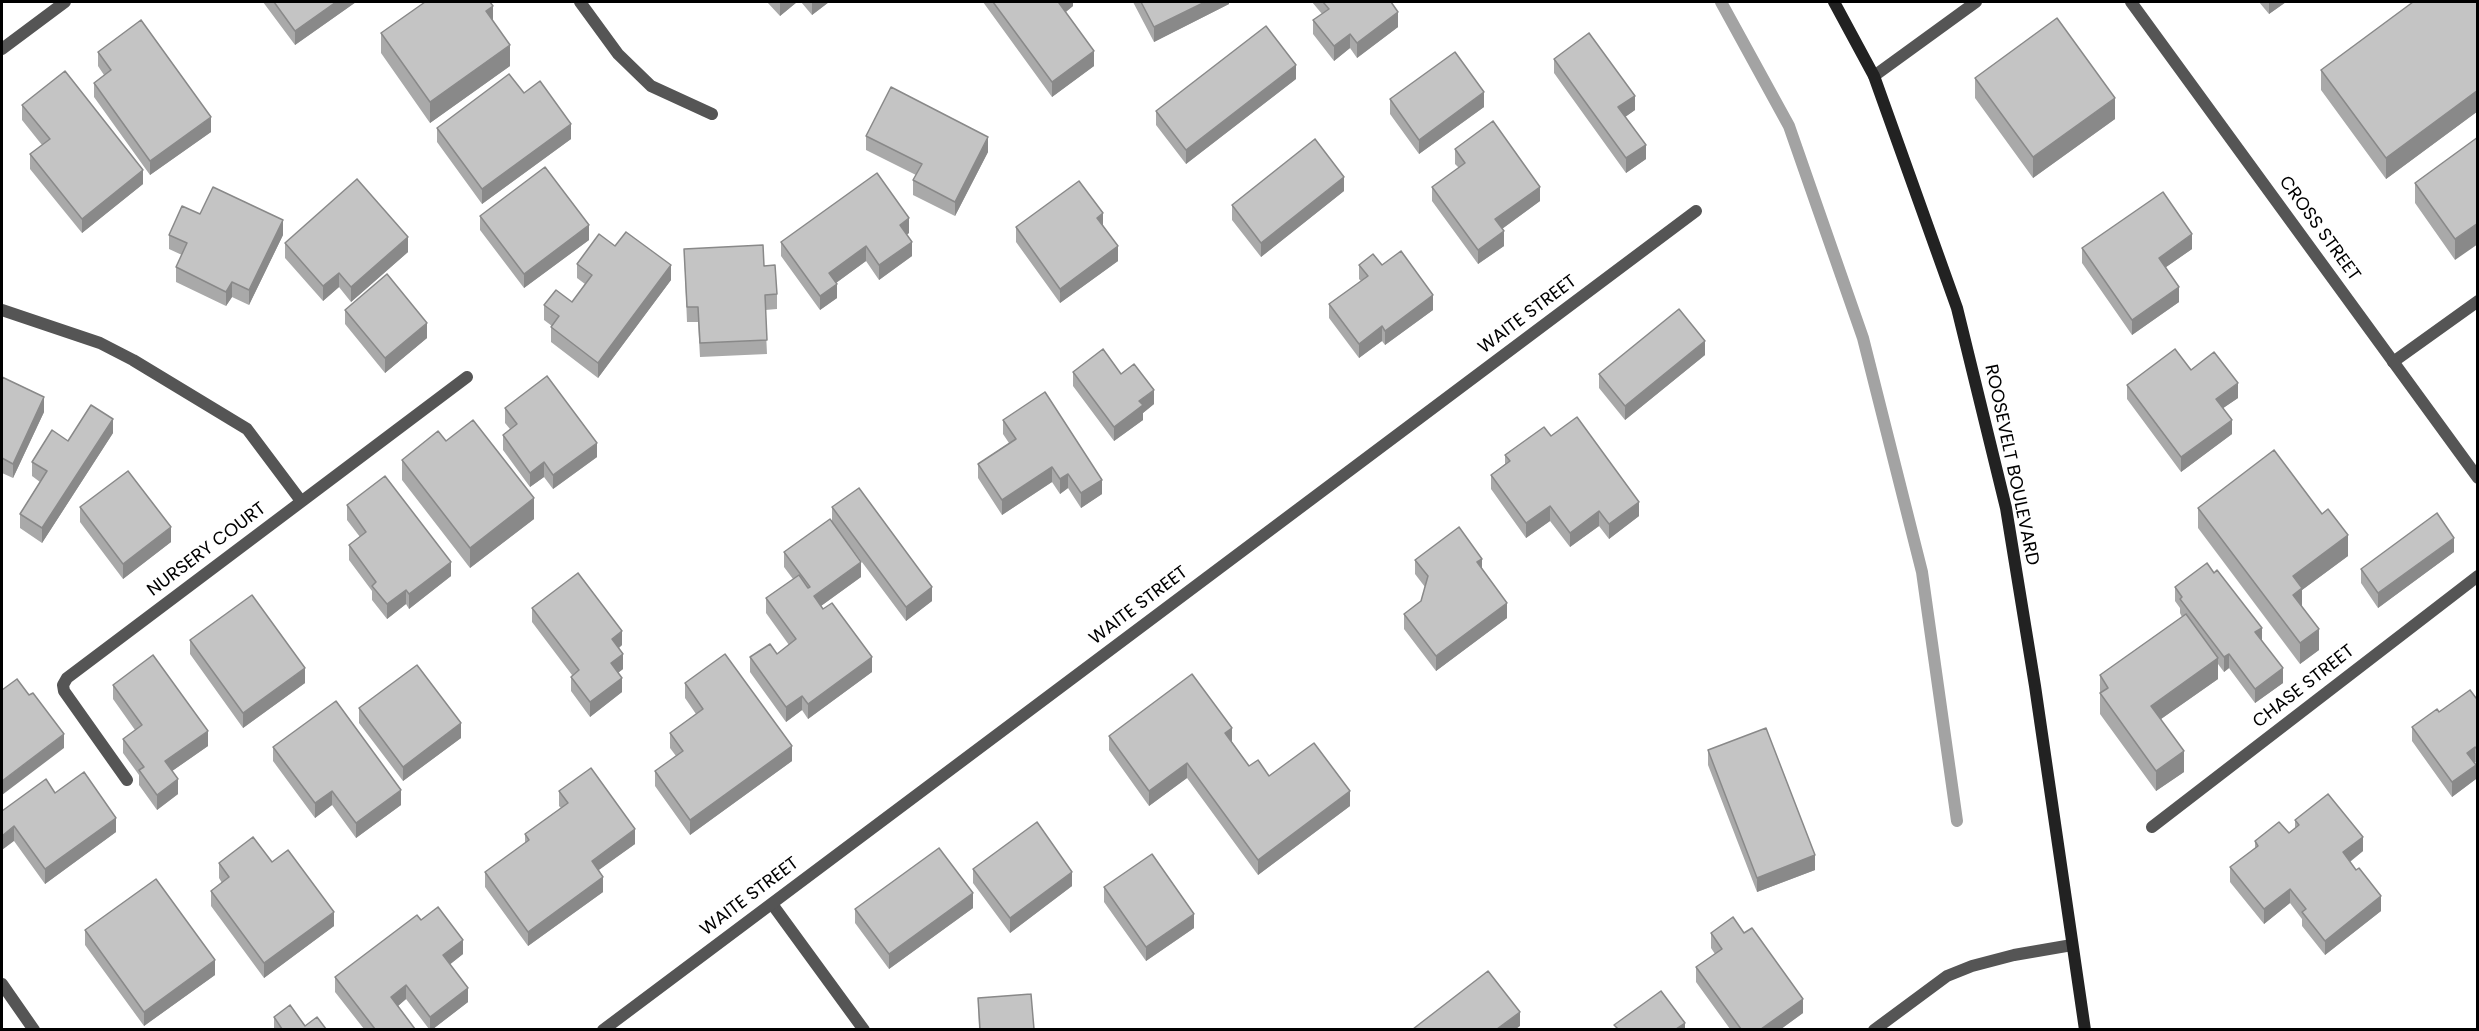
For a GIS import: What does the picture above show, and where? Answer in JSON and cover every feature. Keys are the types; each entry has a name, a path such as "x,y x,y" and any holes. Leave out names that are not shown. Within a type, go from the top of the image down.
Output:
{"main road":[{"name":"ROOSEVELT BOULEVARD","path":"1834,2 1874,76 1957,308 2006,508 2035,686 2085,1029"}],"street":[{"path":"2,49 65,2"},
{"path":"580,2 618,54 651,86 712,114"},
{"path":"1874,76 1976,2"},
{"name":"CROSS STREET","path":"2131,2 2478,478"},
{"name":"WAITE STREET","path":"603,1029 1696,211"},
{"path":"2393,363 2478,301"},
{"path":"2,310 100,343 133,360 247,429 301,501"},
{"name":"NURSERY COURT","path":"127,780 64,690 63,685 66,678 467,377"},
{"name":"CHASE STREET","path":"2152,827 2478,576"},
{"path":"772,904 864,1029"},
{"path":"1874,1029 1947,976 1972,966 2072,945"},
{"path":"2,984 34,1029"}],"building":[{"path":"274,2 336,2 295,31"},
{"path":"425,2 490,2 493,6 486,11 510,45 430,102 381,33"},
{"path":"993,2 1060,2 1094,51 1052,82"},
{"path":"1141,2 1205,2 1154,27"},
{"path":"1323,2 1391,2 1398,12 1357,43 1350,34 1334,46 1313,20 1329,9"},
{"path":"2413,2 2478,2 2478,90 2386,158 2321,70"},
{"path":"2057,18 2115,98 2033,157 1975,78"},
{"path":"141,20 211,117 150,161 94,83 111,70 98,52"},
{"path":"1266,26 1296,65 1186,150 1156,111"},
{"path":"1589,33 1635,96 1618,107 1646,145 1626,158 1554,59"},
{"path":"1455,52 1484,92 1419,140 1390,99"},
{"path":"65,71 143,170 82,219 30,154 50,139 22,105"},
{"path":"509,74 524,93 540,81 571,124 482,189 437,128"},
{"path":"891,87 988,137 955,202 913,180 922,164 866,136"},
{"path":"1493,121 1540,187 1495,219 1504,231 1478,250 1432,187 1465,163 1455,149"},
{"path":"2478,137 2478,223 2455,239 2415,183"},
{"path":"1315,139 1344,177 1261,243 1232,205"},
{"path":"545,167 589,225 524,274 480,216"},
{"path":"877,173 909,218 900,225 912,242 879,265 866,246 829,273 837,284 820,296 781,242"},
{"path":"357,179 408,237 351,287 339,273 323,286 285,243"},
{"path":"1079,181 1103,213 1097,218 1118,246 1060,289 1016,227"},
{"path":"213,187 283,220 249,290 232,282 226,292 176,267 187,243 169,235 182,206 200,214"},
{"path":"2163,192 2192,234 2159,258 2179,287 2132,320 2082,248"},
{"path":"626,232 671,265 598,363 551,327 559,316 544,305 556,290 572,302 592,275 577,264 599,234 615,246"},
{"path":"763,245 764,266 775,265 777,294 765,295 767,340 700,343 698,307 687,307 684,249"},
{"path":"1401,251 1433,295 1385,331 1382,326 1359,344 1329,304 1368,276 1359,265 1373,254 1382,265"},
{"path":"387,274 427,323 385,358 345,310"},
{"path":"1679,309 1705,341 1625,406 1599,374"},
{"path":"1103,349 1121,374 1134,364 1154,390 1139,401 1143,405 1114,427 1073,372"},
{"path":"2175,349 2191,370 2214,352 2238,383 2216,399 2232,420 2181,457 2127,385"},
{"path":"547,376 597,443 553,475 544,462 530,473 503,435 517,424 505,408"},
{"path":"2,377 44,397 13,464 2,458"},
{"path":"1045,392 1102,480 1081,493 1068,474 1060,479 1052,467 1002,500 978,464 1016,439 1003,420"},
{"path":"91,405 113,419 42,528 20,514 47,471 32,462 52,430 68,441"},
{"path":"1577,417 1639,502 1609,524 1599,511 1570,533 1550,506 1526,523 1491,475 1510,461 1505,455 1544,427 1551,436"},
{"path":"473,420 534,498 470,548 402,460 438,431 446,441"},
{"path":"2274,450 2322,514 2328,509 2348,535 2293,576 2302,588 2293,595 2319,629 2300,643 2198,508"},
{"path":"128,471 171,527 123,564 80,507"},
{"path":"385,476 451,562 409,594 406,590 387,604 372,586 376,582 349,545 366,532 347,505"},
{"path":"859,488 932,587 906,607 832,507"},
{"path":"2437,513 2454,538 2378,593 2361,569"},
{"path":"830,519 861,562 814,596 823,609 832,603 872,657 808,704 802,696 786,707 750,657 770,644 777,654 796,639 766,598 799,575 808,588 810,587 784,552"},
{"path":"1459,527 1482,559 1477,562 1507,603 1436,656 1404,614 1421,601 1428,576 1415,560"},
{"path":"2207,563 2214,573 2217,570 2262,628 2255,632 2283,668 2255,689 2229,654 2224,657 2180,599 2182,597 2175,587"},
{"path":"578,573 622,631 612,639 623,654 611,663 622,678 590,702 571,677 579,670 532,608"},
{"path":"252,595 305,668 243,713 190,640"},
{"path":"2186,614 2218,658 2151,706 2184,751 2156,771 2100,693 2108,688 2100,675"},
{"path":"725,654 792,746 690,820 655,771 683,751 670,733 703,709 685,683"},
{"path":"153,655 208,731 165,761 178,779 157,795 139,770 144,767 123,739 142,725 113,685"},
{"path":"417,665 461,723 403,767 359,708"},
{"path":"1192,674 1232,728 1225,733 1249,766 1258,760 1269,776 1314,743 1350,791 1258,860 1187,763 1149,791 1109,736"},
{"path":"17,679 29,695 33,693 64,734 2,781 2,690"},
{"path":"2470,690 2476,698 2478,696 2478,750 2475,747 2467,753 2476,765 2452,782 2412,727 2437,709 2439,712"},
{"path":"336,701 401,790 356,823 332,791 315,803 273,747"},
{"path":"1766,728 1815,855 1757,878 1708,750"},
{"path":"591,768 635,829 592,861 603,877 528,932 485,872 529,840 525,834 568,803 559,791"},
{"path":"84,772 116,818 45,869 14,826 2,836 2,811 46,779 55,793"},
{"path":"2328,794 2363,837 2343,852 2356,870 2359,868 2381,896 2325,941 2302,912 2306,909 2290,889 2264,909 2230,867 2258,846 2255,841 2279,822 2289,833 2299,825 2295,820"},
{"path":"1037,822 1072,872 1010,918 973,869"},
{"path":"253,837 272,862 288,850 334,912 264,963 211,891 229,877 219,863"},
{"path":"939,848 973,893 889,954 855,909"},
{"path":"1152,854 1194,914 1146,947 1104,887"},
{"path":"156,879 215,960 144,1012 85,930"},
{"path":"438,907 463,940 443,955 468,988 430,1017 406,985 391,997 415,1029 375,1029 335,977 417,915 421,920"},
{"path":"1733,917 1744,933 1752,928 1803,999 1761,1029 1741,1029 1696,967 1722,949 1711,933"},
{"path":"1488,971 1520,1012 1497,1029 1413,1029"},
{"path":"1661,991 1685,1023 1676,1029 1618,1029 1614,1025"},
{"path":"1031,994 1034,1029 980,1029 978,998"},
{"path":"290,1005 305,1026 317,1017 326,1029 282,1029 274,1017"}],"waterway":[{"path":"1721,2 1789,126 1863,338 1922,572 1957,821"}]}
